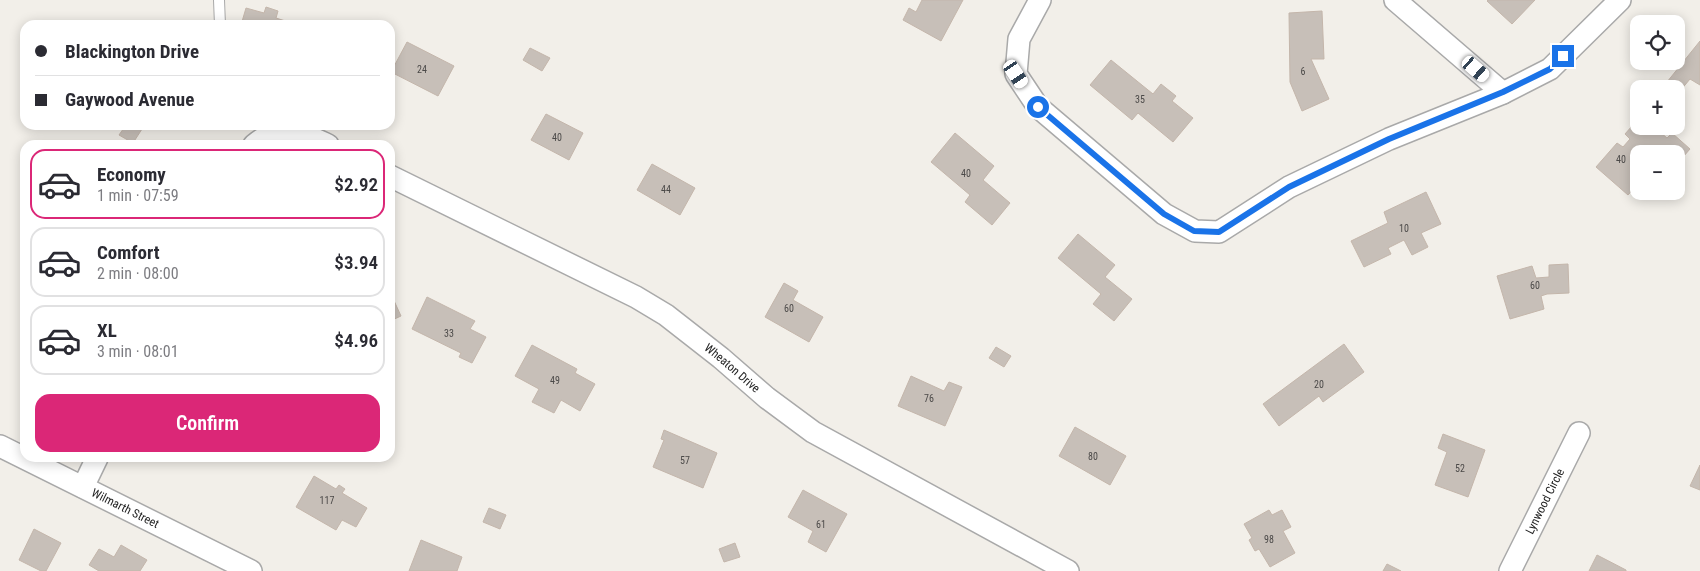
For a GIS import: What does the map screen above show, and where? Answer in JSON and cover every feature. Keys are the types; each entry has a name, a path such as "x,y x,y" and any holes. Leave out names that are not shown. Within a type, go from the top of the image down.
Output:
{"street":[{"path":"1040,0 1019,40 1016,74 1038,107 1164,214 1194,231 1219,232 1289,187 1389,139 1503,92 1550,69 1620,0"},
{"path":"1395,0 1503,92"},
{"path":"260,135 280,130 296,132 316,140"},
{"name":"Wheaton Drive","path":"395,178 636,296 666,315 721,358 767,398 813,432 1068,571"},
{"name":"Lynwood Circle","path":"1510,571 1579,433"},
{"name":"Wilmarth Street","path":"0,446 20,456"},
{"name":"Wilmarth Street","path":"32,462 251,571"},
{"path":"83,487 95,462"}],"lane":[{"path":"219,0 220,20"}],"building":[{"path":"922,0 963,0 941,41 903,20 909,8 916,12"},
{"path":"1488,0 1535,0 1512,24"},
{"path":"266,7 278,11 276,18 282,20 242,20 246,8 264,13"},
{"path":"1322,11 1324,59 1311,59 1329,99 1302,111 1290,82 1289,13"},
{"path":"1700,41 1700,85 1690,79 1685,85 1685,80 1669,80 1677,70 1685,70 1685,60"},
{"path":"407,42 454,66 438,96 395,74 395,64"},
{"path":"530,48 550,58 542,71 523,60"},
{"path":"1111,60 1153,94 1161,84 1176,96 1172,101 1193,118 1173,142 1138,113 1132,120 1090,85"},
{"path":"546,114 583,133 569,160 531,140"},
{"path":"1630,128 1630,135 1664,135 1667,138 1670,135 1674,135 1690,149 1685,155 1685,145 1630,145 1630,193 1628,195 1596,167 1617,143 1623,147 1630,139 1625,134"},
{"path":"122,130 141,130 135,140 128,140 119,135"},
{"path":"955,133 994,166 983,180 1010,203 992,225 965,202 970,195 931,162"},
{"path":"652,164 695,188 680,215 637,190"},
{"path":"1426,192 1441,224 1421,233 1428,247 1412,255 1404,240 1388,248 1391,254 1364,267 1351,241 1388,223 1384,212"},
{"path":"1078,234 1115,265 1105,277 1132,299 1114,321 1093,304 1101,294 1058,258"},
{"path":"1568,264 1569,293 1541,296 1544,309 1510,319 1497,276 1532,266 1536,278 1549,277 1549,265"},
{"path":"784,283 798,291 793,300 823,317 809,342 765,317"},
{"path":"427,297 475,321 470,329 486,337 472,363 459,357 461,353 412,329"},
{"path":"395,303 401,316 395,319"},
{"path":"1344,344 1364,372 1323,402 1319,396 1279,426 1263,404"},
{"path":"532,345 577,369 575,373 595,384 580,411 561,400 554,413 532,402 539,389 515,376"},
{"path":"996,347 1011,356 1004,367 989,358"},
{"path":"911,376 944,391 949,382 962,387 945,426 898,406"},
{"path":"1075,427 1126,456 1110,485 1059,456"},
{"path":"664,430 717,453 703,488 653,467 664,440 661,439"},
{"path":"1443,434 1485,450 1468,497 1435,485 1447,452 1438,448"},
{"path":"1700,465 1700,490 1690,486"},
{"path":"314,476 336,489 339,485 345,489 342,493 367,508 356,527 342,520 336,530 296,507"},
{"path":"803,490 847,514 826,552 808,542 813,531 788,517"},
{"path":"489,508 506,515 500,529 483,522"},
{"path":"1269,510 1272,515 1282,510 1291,527 1283,531 1295,553 1270,567 1259,549 1255,551 1249,540 1252,538 1244,524"},
{"path":"34,529 61,543 46,571 41,571 19,560"},
{"path":"421,540 462,557 457,571 409,571"},
{"path":"735,543 740,557 724,562 719,549"},
{"path":"121,545 147,560 140,571 99,571 89,565 99,549 114,557"},
{"path":"1597,555 1626,570 1626,571 1589,571"},
{"path":"1387,564 1401,571 1383,571"}],"route":[{"path":"1038,107 1164,214 1194,231 1219,232 1289,187 1389,139 1503,92 1550,69 1563,56"}]}
